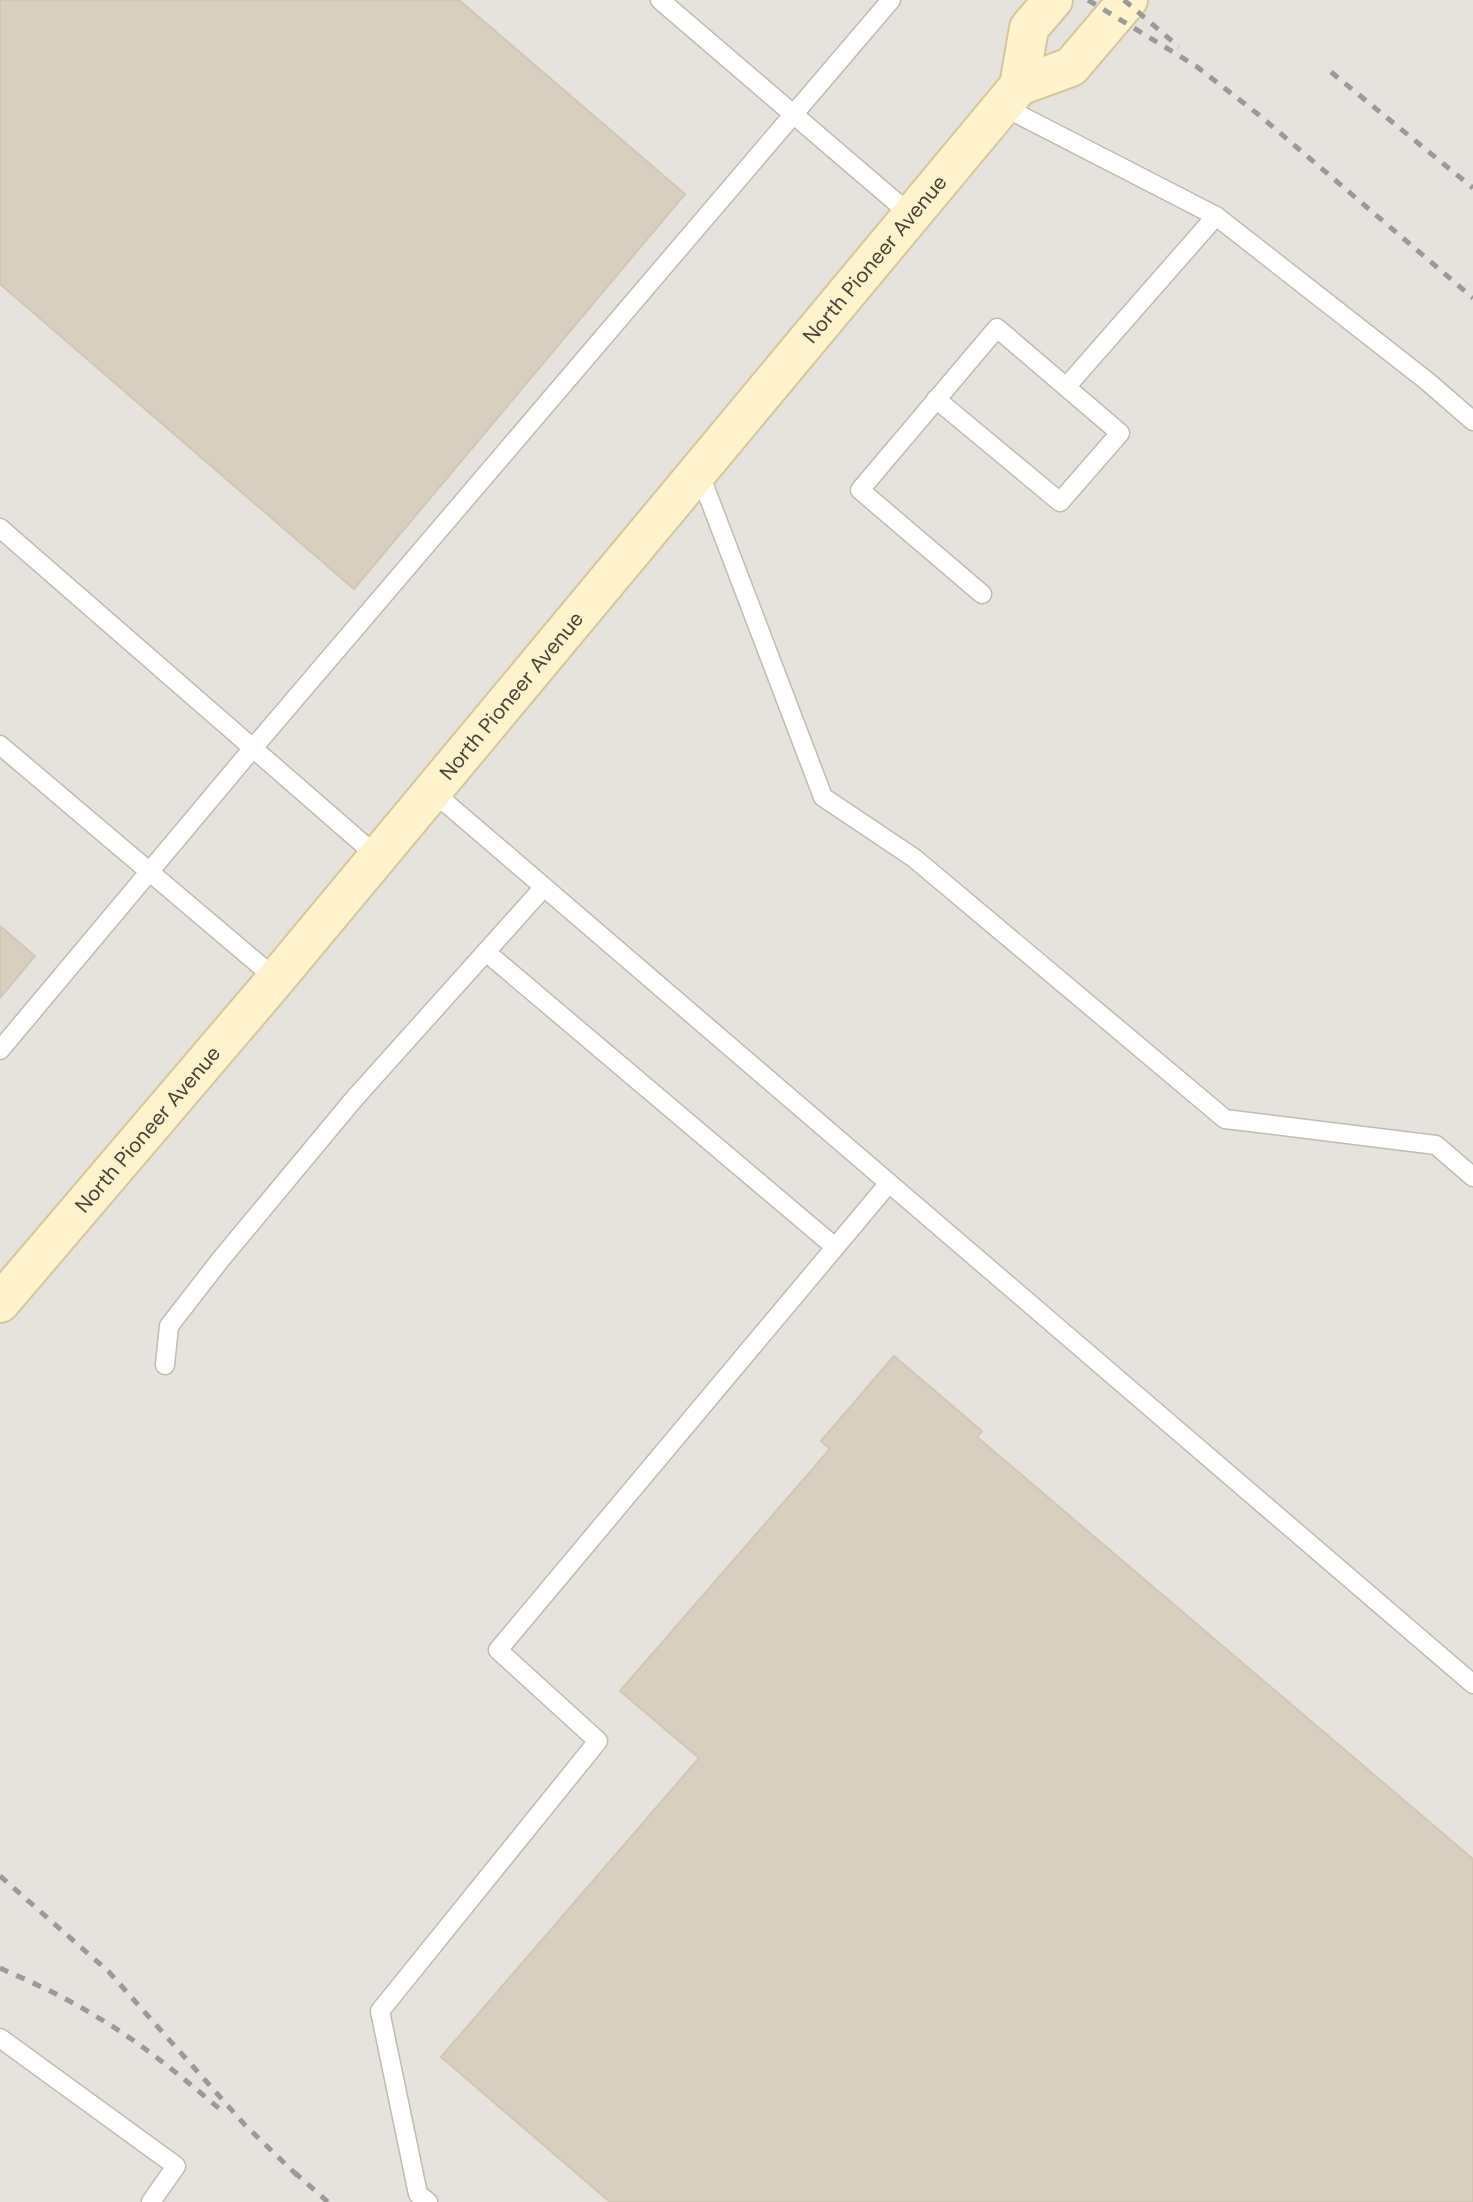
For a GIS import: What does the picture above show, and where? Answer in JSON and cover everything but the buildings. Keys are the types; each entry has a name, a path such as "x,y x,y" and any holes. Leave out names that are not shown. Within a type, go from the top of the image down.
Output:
{"street":[{"name":"North Pioneer Avenue","path":"0,1303 276,979 1011,96 1029,29 1053,0"},
{"path":"1011,96 1071,67 1128,0"}],"lane":[{"path":"660,0 911,215"},
{"path":"0,1050 253,748 891,0"},
{"path":"1011,96 1216,216 1427,381 1473,421"},
{"path":"1067,386 1216,216"},
{"path":"936,399 1060,502 1120,433 998,328 936,399 860,489 982,594"},
{"path":"699,472 823,797 914,858 1225,1119 1436,1145 1473,1177"},
{"path":"0,528 378,857"},
{"path":"0,745 276,979"},
{"path":"432,791 1473,1684"},
{"path":"164,1365 169,1326 221,1259 354,1100 544,887"},
{"path":"486,952 835,1247"},
{"path":"428,2202 418,2193 380,2011 598,1741 498,1650 889,1183"},
{"path":"0,2039 176,2166 152,2202"}],"shaded area":[{"path":"0,0 1473,0 1473,2202 0,2202"}],"railway":[{"path":"1088,0 1196,66 1259,115 1473,298"},
{"path":"1124,0 1179,47"},
{"path":"1331,72 1473,188"},
{"path":"0,1876 109,1972 245,2125 301,2179"},
{"path":"0,1968 58,1995 109,2024 159,2059 222,2111"},
{"path":"294,2172 328,2202"}]}
